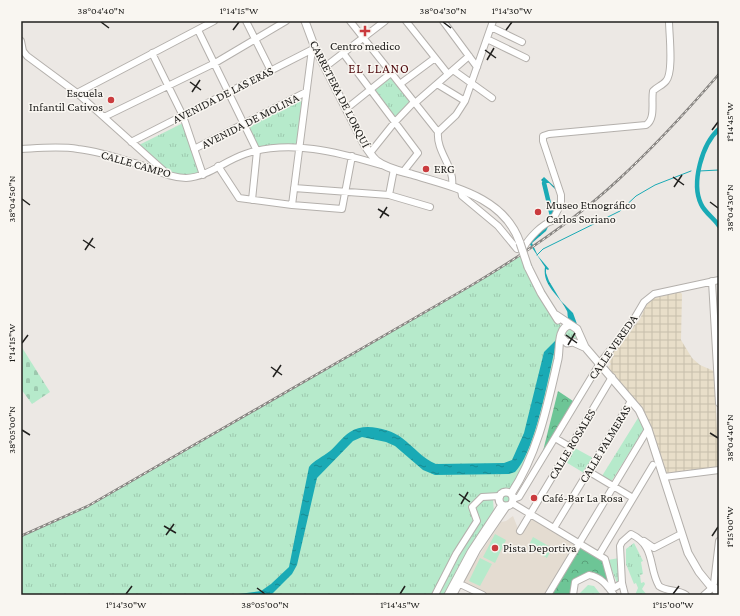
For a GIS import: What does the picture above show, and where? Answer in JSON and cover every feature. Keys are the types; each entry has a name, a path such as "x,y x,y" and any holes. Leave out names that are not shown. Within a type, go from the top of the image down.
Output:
{"main road":[{"name":"CARRETERA DE LORQUÍ","path":"305,21 314,49 370,153 377,161 391,168 452,186 484,200 496,208 512,226 528,266 541,293 556,315"},
{"path":"556,315 577,329 578,335 585,347 639,410 648,429 681,534 694,565 715,588"},
{"path":"448,595 467,558 509,501 534,452 542,427 559,355 562,329 556,315"},
{"path":"562,329 570,325"},
{"path":"559,355 578,335"},
{"path":"561,337 564,341 585,347"},
{"path":"505,492 509,501 499,501 500,496 505,492"}],"street":[{"path":"77,93 214,21"},
{"path":"246,21 271,71"},
{"path":"104,117 215,63 286,21"},
{"path":"350,21 438,132"},
{"path":"325,67 385,21"},
{"path":"406,21 435,58 450,72 472,83 492,98"},
{"path":"443,21 477,67"},
{"path":"452,186 453,179 437,141 438,132 456,114 465,102 493,21"},
{"path":"461,190 462,196 498,226 517,249 524,247 529,238 538,232 545,223 552,221 561,204 561,195 542,141 543,136 549,134 646,125 650,122 652,118 653,91 666,82 669,76 669,21"},
{"path":"491,28 522,42"},
{"path":"198,30 257,151 252,200"},
{"path":"487,39 526,58"},
{"path":"21,41 22,51 27,56 77,93 169,175"},
{"path":"292,205 306,92 314,49"},
{"name":"AVENIDA DE LAS ERAS","path":"131,142 314,49"},
{"path":"152,53 183,116 203,175"},
{"path":"343,53 418,153 403,172"},
{"path":"370,153 394,123 414,103 469,56"},
{"path":"400,84 435,58"},
{"path":"346,109 391,73"},
{"path":"437,84 465,102"},
{"name":"AVENIDA DE MOLINA","path":"194,149 306,92"},
{"name":"CALLE CAMPO","path":"21,149 78,149 140,164 169,175 185,178 203,175 244,154 277,148 299,148 352,156 391,168"},
{"path":"218,166 239,198 292,205 342,209 352,156"},
{"path":"389,195 391,168"},
{"path":"294,188 389,195 430,207"},
{"path":"716,280 719,403"},
{"name":"CALLE VEREDA","path":"453,595 458,583 477,550 509,501 519,497 600,363 631,324 644,302 654,294 716,280"},
{"name":"CALLE ROSALES","path":"520,532 612,377"},
{"name":"CALLE PALMERAS","path":"554,528 631,401"},
{"path":"548,595 648,429"},
{"path":"555,438 570,447"},
{"path":"534,452 543,458"},
{"path":"599,555 653,465"},
{"path":"664,477 719,470"},
{"path":"588,471 633,498"},
{"path":"435,595 456,554 477,521 472,507 482,497 500,496"},
{"path":"509,501 604,558 614,595"},
{"path":"625,595 622,583 622,542 631,534 654,548 681,534"},
{"path":"635,536 649,551 659,586 665,589 679,591 686,595"},
{"path":"704,595 715,588 719,541"},
{"path":"573,595 575,582 585,576 599,578 611,587 617,587 622,583"},
{"path":"458,583 482,595"}],"shaded area":[{"path":"680,292 682,294 681,340 692,358 700,365 714,371 719,468 666,473 643,411 608,367 611,364 607,360 640,319 647,303 654,298"},
{"path":"530,513 579,543 545,595 490,595 463,582 501,522 506,521 513,516 519,531"}],"green space":[{"path":"391,77 412,102 394,120 373,92"},
{"path":"302,98 298,145 259,148 249,127"},
{"path":"183,123 199,174 185,175 170,173 139,145"},
{"path":"524,253 562,328 541,431 509,493 482,497 472,507 477,519 435,595 21,595 21,536 91,504 431,309"},
{"path":"572,327 577,335 575,340 567,342 562,332"},
{"path":"21,346 50,392 32,404 21,389"},
{"path":"558,391 573,401 543,451"},
{"path":"638,418 644,429 611,482 602,476"},
{"path":"573,447 593,458 584,473 564,461"},
{"path":"506,493 510,495 512,499 510,503 506,505 502,503 500,499 502,495"},
{"path":"481,499 493,500 494,512 457,569 445,595 437,595 448,572 478,523 474,508"},
{"name":"Pista Deportiva","path":"495,534 506,540 495,563 483,557"},
{"name":"Pista Deportiva","path":"533,537 552,548 547,558 528,547"},
{"path":"579,543 605,559 613,588 593,576 579,578 573,595 548,595"},
{"path":"634,543 643,561 641,562 643,574 640,575 641,583 644,582 645,584 642,589 647,595 635,595 638,588 636,583 634,584 626,564 626,549"},
{"name":"Pista Deportiva","path":"480,558 492,564 480,586 469,581"},
{"path":"619,558 621,580 617,583 608,560"},
{"path":"588,585 594,586 601,595 578,595"}],"water":[{"path":"544,177 558,190 560,195 558,206 546,231 532,243 538,256 549,269 546,269 546,273 549,281 561,301 573,313 577,324 569,320 564,305 552,290 546,280 545,267 529,243 544,229 557,201 557,191 549,183 544,183 541,180"},
{"path":"557,339 536,429 523,462 515,472 509,474 435,475 423,470 395,446 386,442 362,437 353,441 317,478 297,565 292,574 271,595 231,595 261,591 289,567 309,467 313,462 330,451 347,434 356,429 369,427 391,432 402,438 423,456 436,464 504,463 512,460 524,433 544,352"}],"waterway":[{"path":"719,129 713,136 703,154 697,186 701,204 719,226"},
{"path":"699,171 719,170"},
{"path":"537,255 543,249 620,211 636,196 655,185 691,171"},
{"path":"544,183 552,216"}],"railway":[{"path":"21,536 88,506 472,285 511,261 566,223 618,180 695,102 719,74"}],"place":[{"name":"Centro medico","path":"365,31"},
{"name":"Escuela Infantil Cativos","path":"111,100"},
{"name":"ERG","path":"426,169"},
{"name":"Museo Etnográfico Carlos Soriano","path":"538,212"},
{"name":"Café-Bar La Rosa","path":"534,498"},
{"name":"Pista Deportiva","path":"495,548"}],"district":[{"name":"EL LLANO","path":"379,68"}]}
